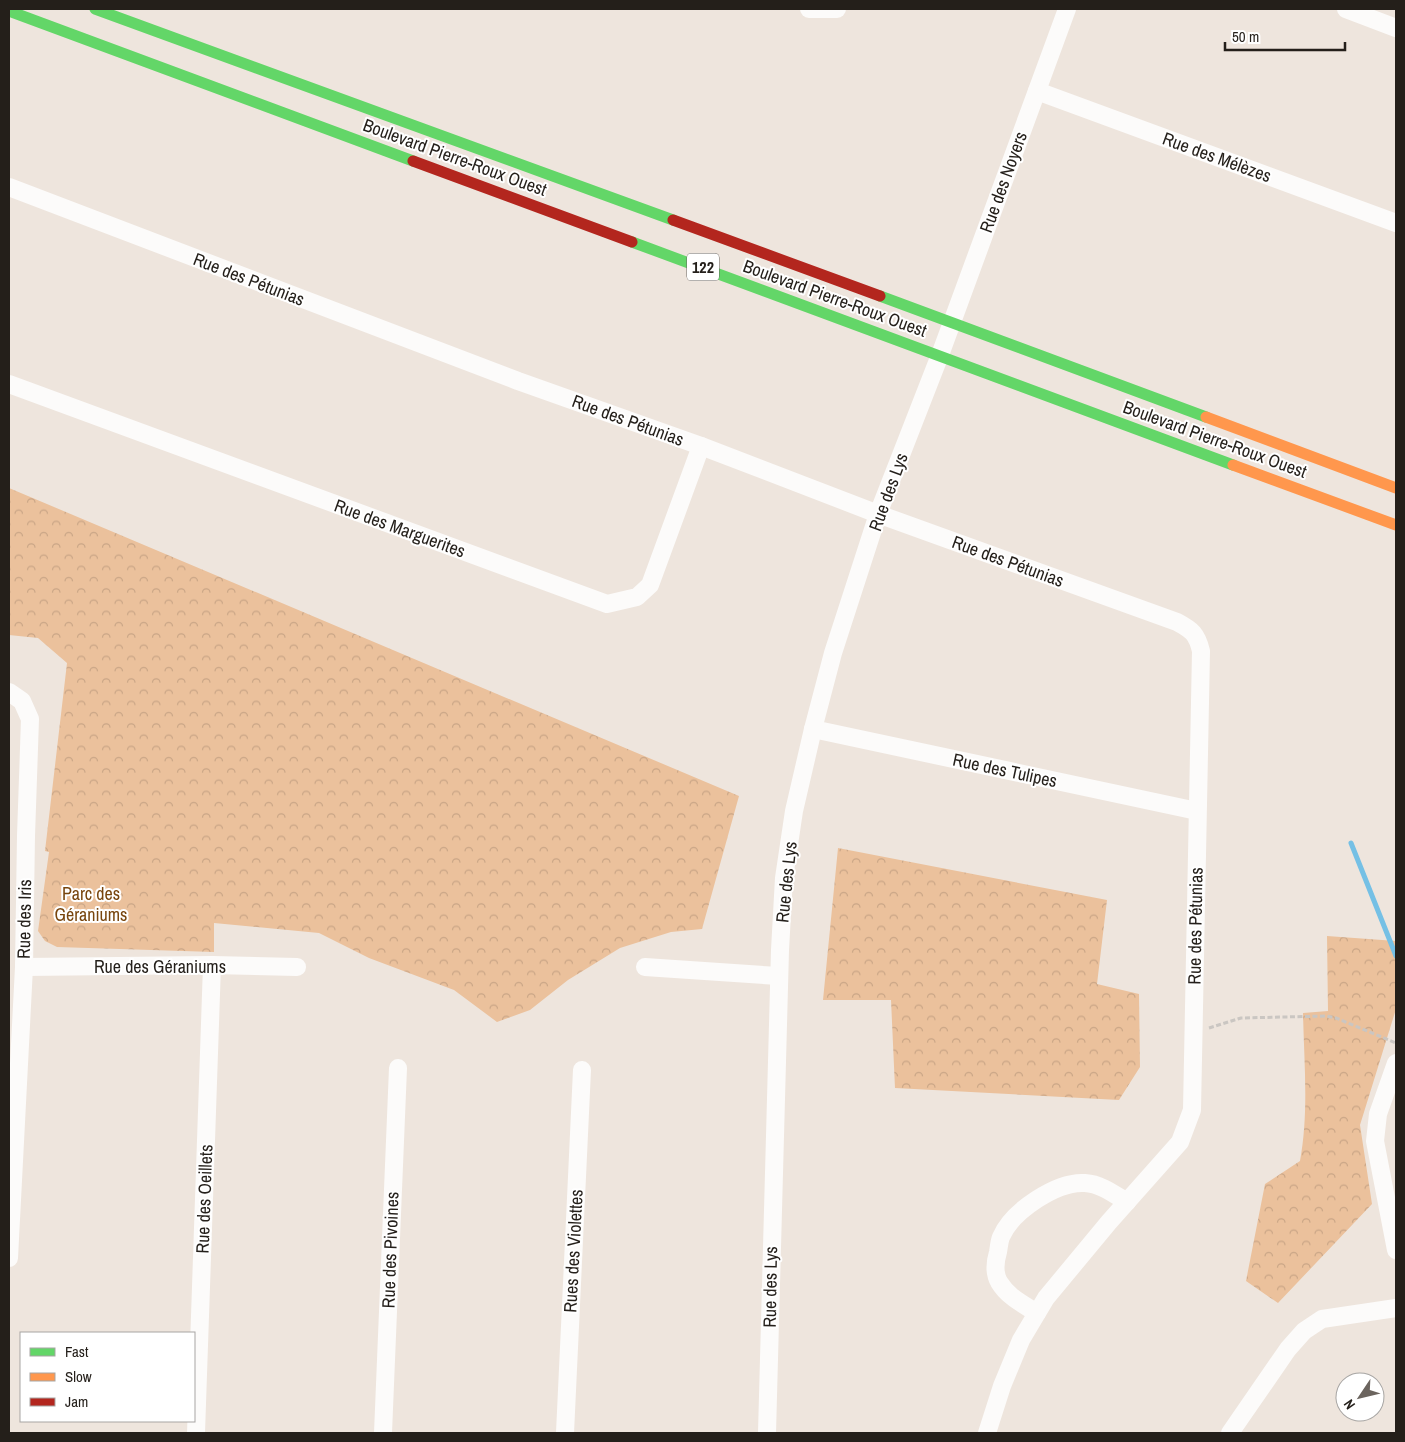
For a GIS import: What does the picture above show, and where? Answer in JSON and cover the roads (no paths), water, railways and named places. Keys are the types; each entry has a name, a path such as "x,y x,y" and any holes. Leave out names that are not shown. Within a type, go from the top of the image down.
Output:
{"main road":[{"name":"Boulevard Pierre-Roux Ouest","path":"95,9 951,322 1396,488"},
{"name":"Boulevard Pierre-Roux Ouest","path":"9,11 1396,524"}],"street":[{"path":"809,9 837,9"},
{"name":"Rue des Noyers","path":"940,355 1067,9"},
{"path":"1346,9 1396,28"},
{"name":"Rue des Mélèzes","path":"1037,91 1396,223"},
{"name":"Rue des Pétunias","path":"9,188 518,381 701,446 878,514 1190,628 1198,639 1201,651 1192,1110 1180,1142 1046,1298 1020,1340 1002,1386 987,1433"},
{"name":"Rue des Lys","path":"766,1433 778,976 784,878 794,811 833,653 878,514 940,355"},
{"name":"Rue des Marguerites","path":"9,384 607,604 637,597 650,585 701,446"},
{"name":"Rue des Iris","path":"9,1258 24,967 30,719 15,696"},
{"name":"Rue des Tulipes","path":"813,729 1197,811"},
{"name":"Rue des Géraniums","path":"24,967 212,965 297,967"},
{"name":"Rue des Oeillets","path":"196,1433 212,965"},
{"path":"645,968 778,976"},
{"path":"1396,1063 1378,1114 1375,1141 1396,1250"},
{"name":"Rue des Pivoines","path":"383,1433 398,1068"},
{"name":"Rues des Violettes","path":"565,1433 582,1070"},
{"path":"1037,1313 1008,1295 998,1280 995,1263 1002,1236 1016,1216 1036,1198 1044,1194 1061,1187 1084,1183 1102,1187 1127,1202"},
{"path":"1230,1433 1288,1349 1304,1330 1322,1319 1396,1308"}],"waterway":[{"path":"1351,843 1396,956"}],"park label":[{"name":"Parc des Géraniums","path":"91,903"}]}
